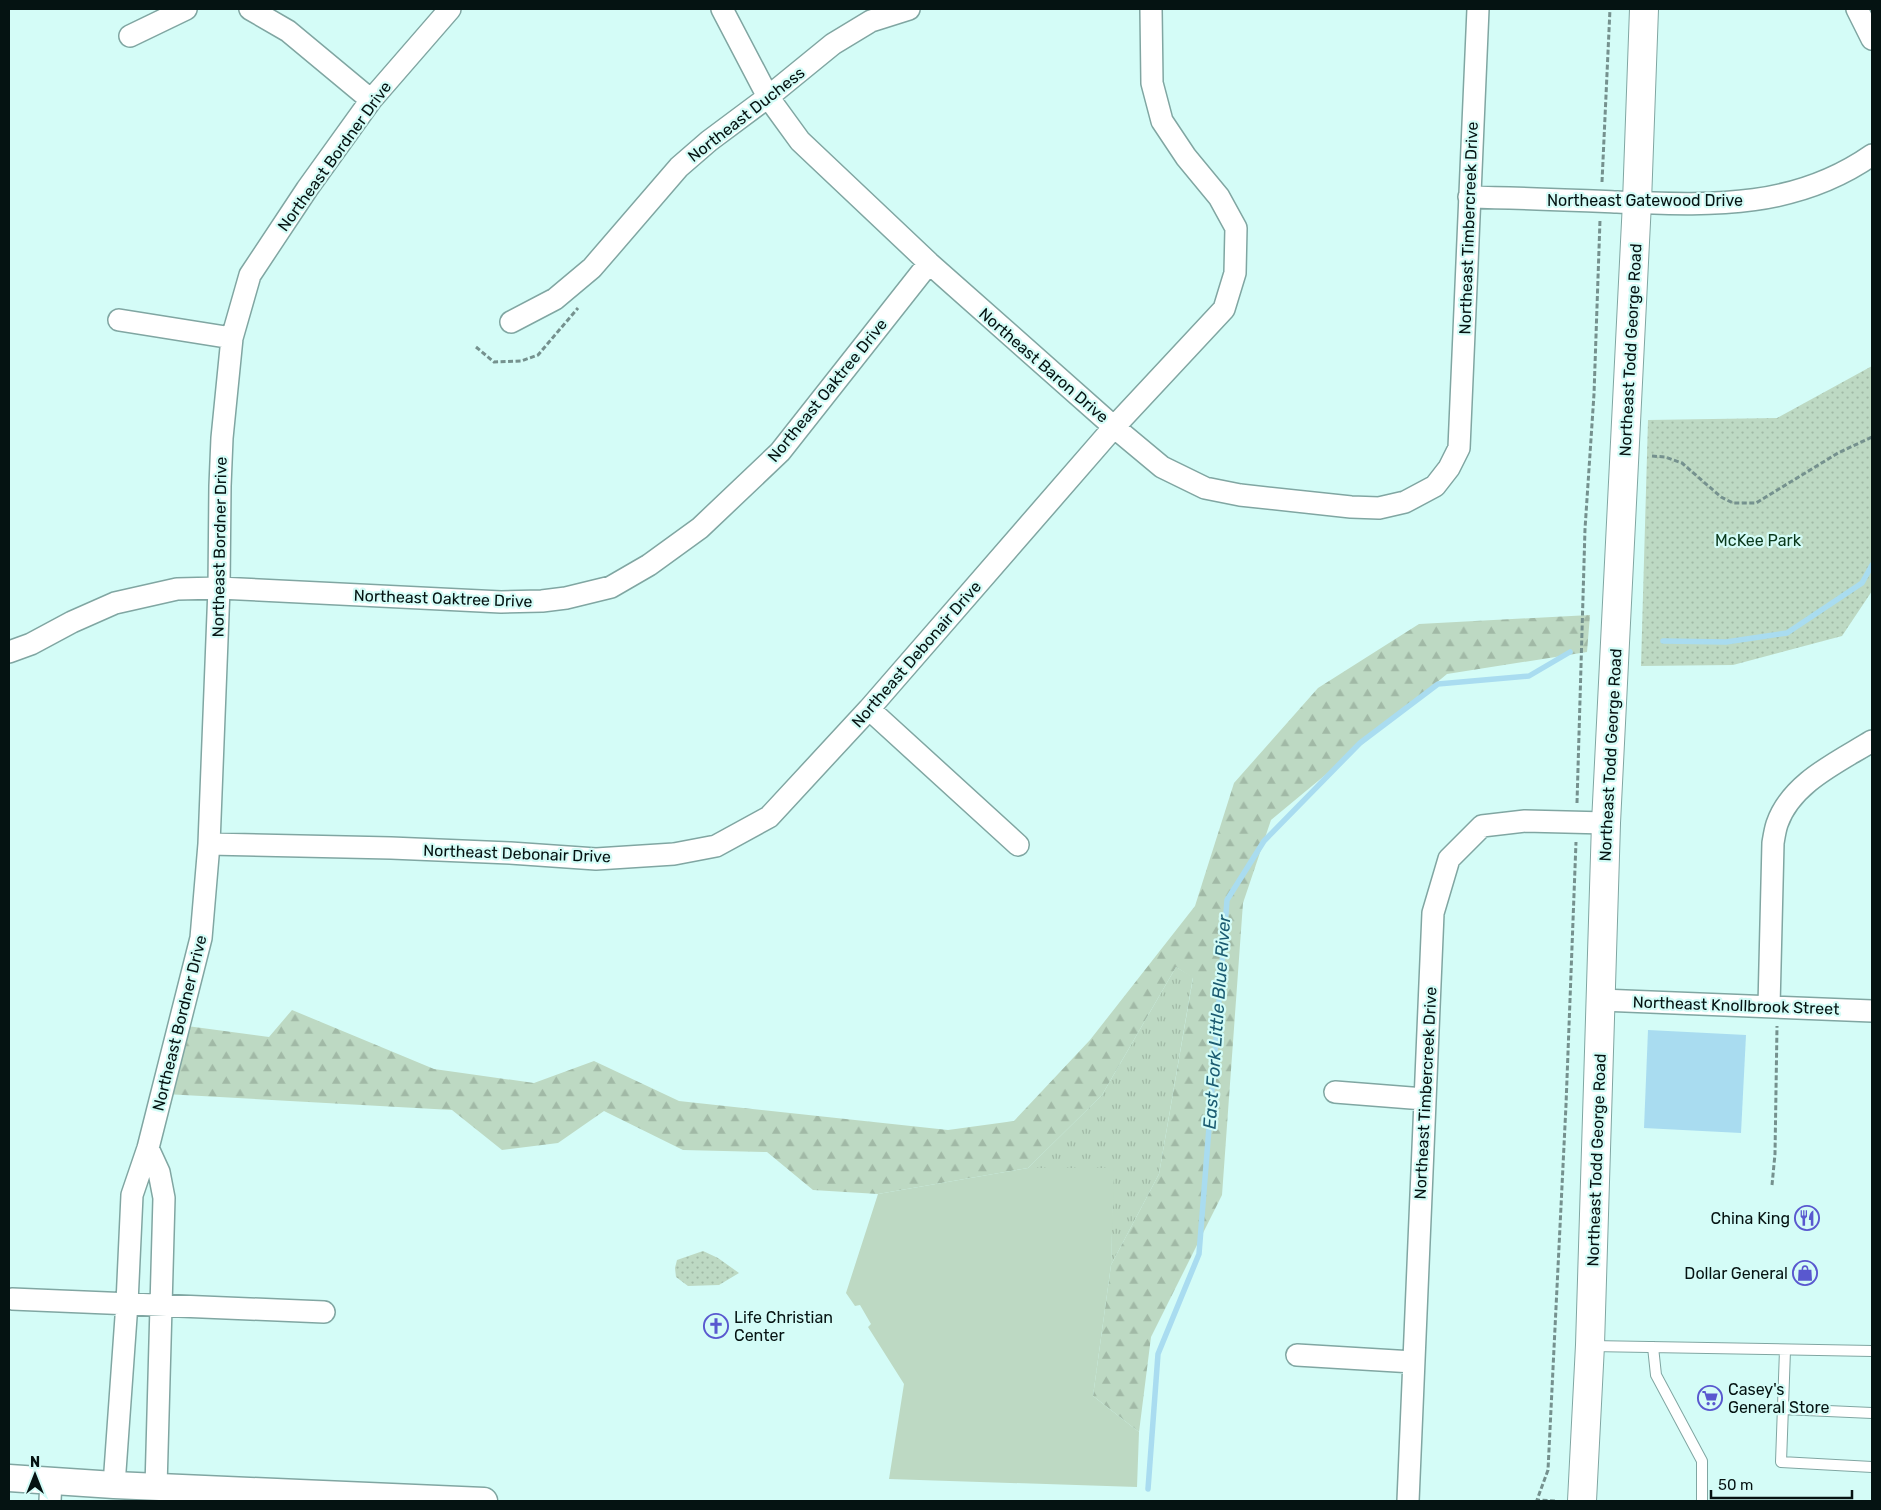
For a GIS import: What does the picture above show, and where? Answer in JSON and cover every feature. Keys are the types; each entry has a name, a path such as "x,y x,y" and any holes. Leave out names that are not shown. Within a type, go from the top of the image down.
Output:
{"main road":[{"name":"Northeast Todd George Road","path":"1582,1501 1590,1346 1606,823 1637,202 1644,9"}],"street":[{"path":"130,36 186,9"},
{"path":"250,9 288,31 371,100"},
{"name":"Northeast Bordner Drive","path":"114,1485 127,1303 132,1195 148,1148 201,938 209,844 220,588 222,438 232,338 250,275 307,189 371,100 450,9"},
{"name":"Northeast Baron Drive","path":"722,9 768,97 800,140 928,263 1162,467 1205,488 1240,495 1351,507 1380,508 1405,502 1435,486 1449,468 1459,448"},
{"name":"Northeast Duchess","path":"511,322 555,299 592,268 679,167 709,140 768,97 833,44 871,21 909,9"},
{"name":"Northeast Debonair Drive","path":"209,844 411,849 596,859 674,854 716,846 769,817 869,709 1114,427 1224,309 1236,273 1236,228 1219,197 1186,157 1162,121 1152,83 1151,9"},
{"name":"Northeast Timbercreek Drive","path":"1459,448 1478,9"},
{"path":"1857,9 1872,39"},
{"name":"Northeast Gatewood Drive","path":"1469,197 1596,209 1637,202 1709,203 1748,201 1778,197 1812,187 1835,178 1872,156"},
{"name":"Northeast Oaktree Drive","path":"9,652 32,644 72,622 115,603 177,589 220,588 501,602 542,601 566,598 611,586 649,565 700,528 780,452 928,263"},
{"path":"119,320 232,338"},
{"path":"869,709 1018,845"},
{"path":"1773,1013 1773,843 1777,823 1796,794 1817,775 1872,741"},
{"name":"Northeast Timbercreek Drive","path":"1408,1501 1424,1099 1434,913 1449,859 1482,826 1525,821 1606,823"},
{"name":"Northeast Knollbrook Street","path":"1601,1000 1773,1013 1872,1011"},
{"path":"1336,1092 1424,1099"},
{"path":"148,1148 158,1172 164,1198 156,1487"},
{"path":"12,1299 324,1312"},
{"path":"1297,1355 1413,1362"},
{"path":"9,1478 50,1490 114,1485 325,1497 484,1501"}],"lane":[{"path":"1590,1346 1872,1351"},
{"path":"1653,1347 1656,1375 1702,1461 1702,1501"},
{"path":"1785,1350 1781,1462 1872,1467"},
{"path":"1783,1409 1872,1413"}],"path":[{"path":"1555,1501 1537,1500 1548,1470 1566,1105 1585,529 1594,394 1601,217 1596,209 1610,9"},
{"path":"1652,456 1665,457 1682,463 1722,497 1733,503 1756,503 1838,453 1872,437"},
{"path":"1772,1185 1775,1145 1773,1013"}],"green space":[{"name":"McKee Park","path":"1872,366 1872,591 1842,636 1733,665 1641,666 1648,420 1777,418"},
{"path":"1590,615 1587,652 1447,674 1271,820 1243,903 1222,1195 1151,1337 1139,1432 1093,1396 1111,1265 1159,1174 1193,978 1176,967 1102,1095 1028,1168 878,1194 813,1190 767,1152 683,1150 604,1111 558,1143 502,1150 452,1110 165,1094 187,1026 269,1037 292,1010 434,1069 534,1083 594,1061 679,1101 948,1130 1014,1121 1090,1040 1195,906 1234,783 1318,688 1419,624"},
{"path":"1176,967 1193,977 1159,1174 1111,1265 1113,1168 1028,1168 1102,1095"},
{"path":"1028,1168 1114,1168 1111,1265 1093,1396 1139,1432 1137,1487 889,1479 904,1384 868,1327 871,1324 860,1305 855,1306 846,1293 878,1194"},
{"path":"703,1251 718,1258 739,1273 719,1285 688,1286 676,1277 675,1268 677,1260"}],"water":[{"path":"1648,1030 1746,1035 1741,1133 1644,1128"}],"waterway":[{"name":"East Fork Little Blue River","path":"1663,641 1726,642 1787,633 1862,583 1872,565"},
{"name":"East Fork Little Blue River","path":"1148,1489 1158,1354 1199,1254 1227,900 1264,841 1360,743 1438,684 1529,676 1570,652"}],"place":[{"name":"China King","path":"1807,1218"},
{"name":"Dollar General","path":"1805,1273"},
{"name":"Life Christian Center","path":"716,1326"},
{"name":"Casey's General Store","path":"1710,1398"}]}
